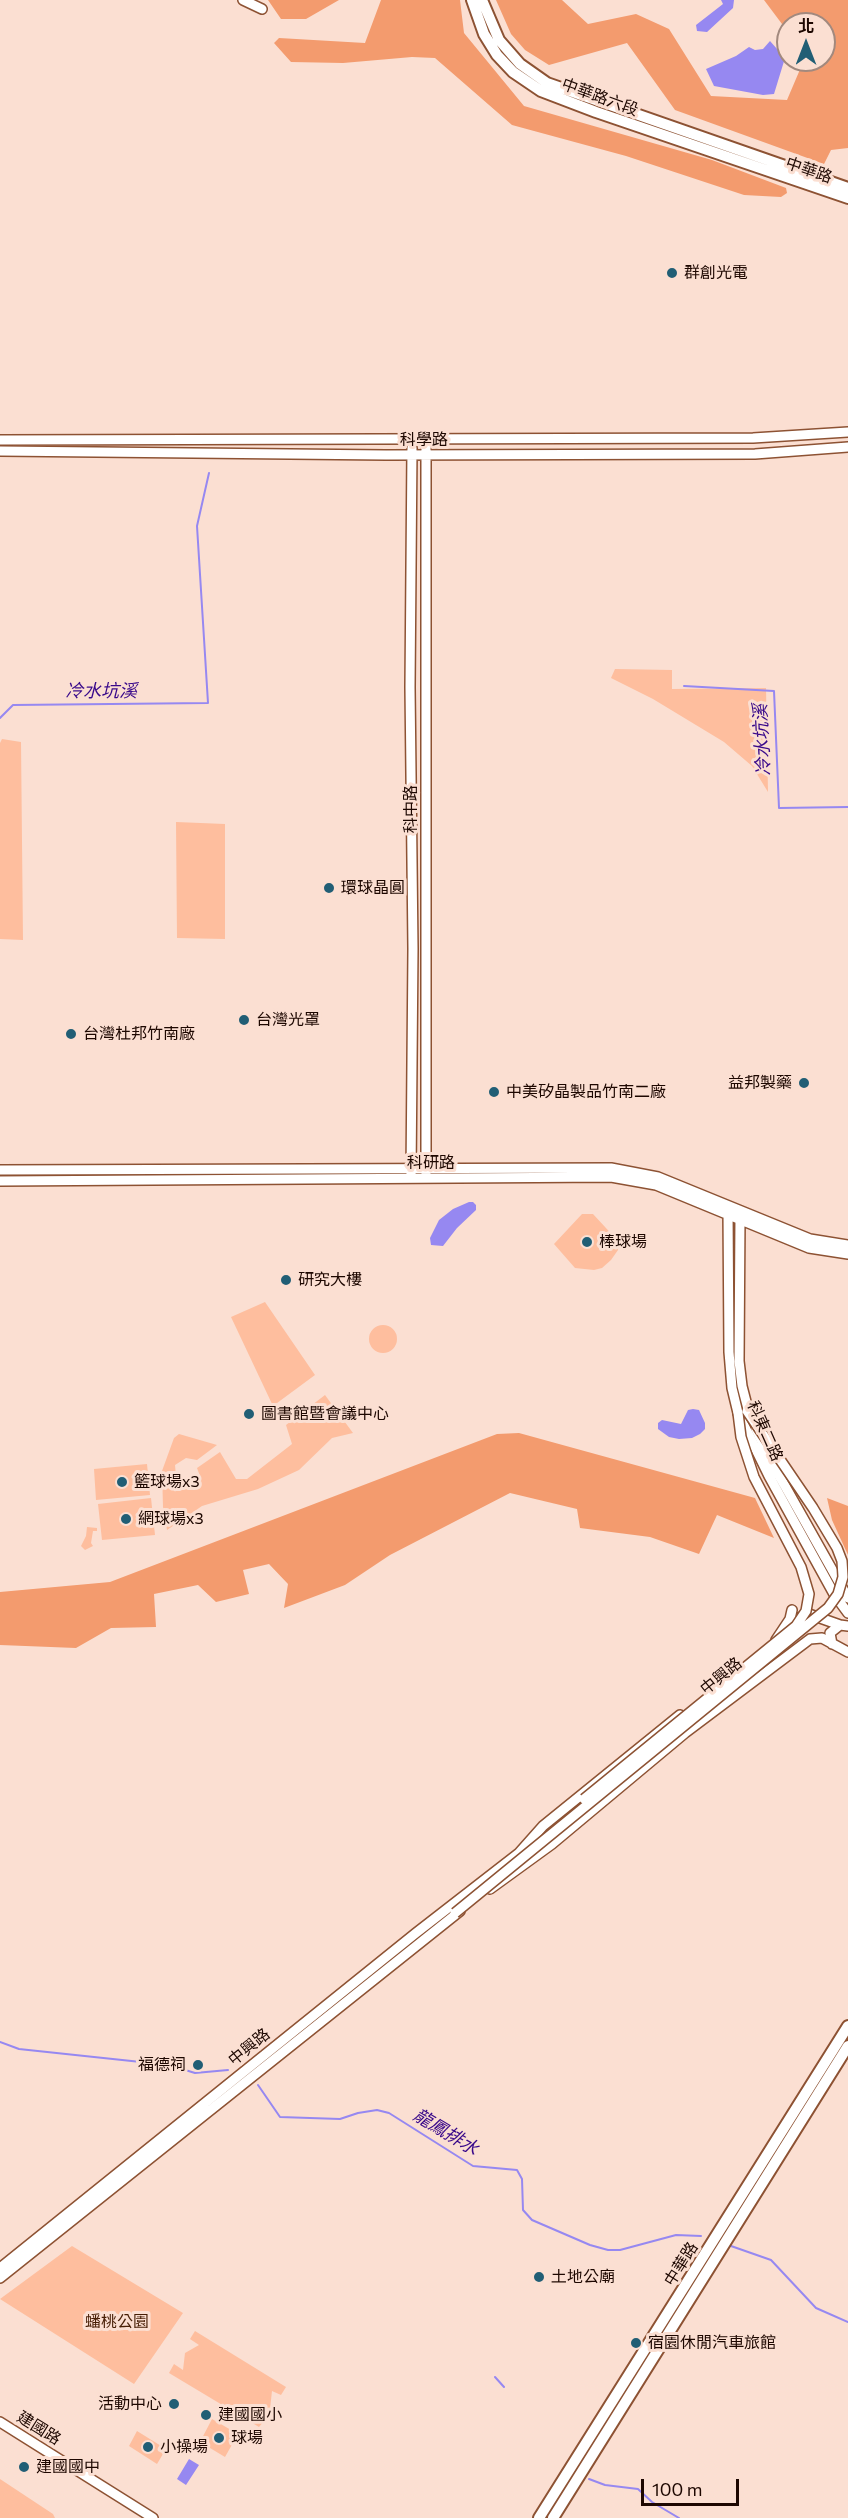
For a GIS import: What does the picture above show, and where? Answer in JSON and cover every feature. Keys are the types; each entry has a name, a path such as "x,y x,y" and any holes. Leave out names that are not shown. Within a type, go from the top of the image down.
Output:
{"main road":[{"name":"中華路六段","path":"472,0 484,34 497,55 522,78 541,91 761,169"},
{"name":"中華路六段","path":"482,0 499,40 520,64 547,83 774,163"},
{"name":"中華路","path":"774,163 848,188"},
{"name":"中華路","path":"761,169 848,198"},
{"name":"中華路","path":"539,2518 848,2026"},
{"name":"中華路","path":"553,2518 848,2046"}],"street":[{"path":"243,0 262,9"},
{"name":"科學路","path":"0,440 753,438 848,432"},
{"path":"169,440 169,453"},
{"name":"科中路","path":"411,1174 413,949 410,687 411,454 413,440"},
{"name":"科中路","path":"426,440 426,1174"},
{"name":"科學路","path":"0,451 426,455 755,454 848,447"},
{"name":"科研路","path":"0,1170 426,1174 611,1168 658,1177 740,1214 810,1239 848,1245"},
{"name":"科研路","path":"0,1181 411,1174"},
{"name":"科東二路","path":"728,1209 729,1352 732,1388 776,1470 834,1594 848,1613"},
{"name":"科研路","path":"740,1214 809,1248 848,1254"},
{"name":"科東二路","path":"740,1214 739,1361 743,1412"},
{"name":"中興路","path":"0,2268 519,1852 796,1626 806,1611 809,1594 801,1567 754,1477 741,1437 743,1412"},
{"name":"中興路","path":"0,2278 431,1933 828,1608 838,1594 843,1577 842,1561 837,1548 813,1508 743,1412"},
{"name":"科東二路","path":"807,1535 848,1598"},
{"name":"中興路","path":"779,1637 792,1610"},
{"name":"中興路","path":"519,1852 543,1826 806,1613 844,1626"},
{"path":"832,1644 830,1633 844,1626"},
{"name":"中興路","path":"455,1912 462,1910 552,1844 685,1733 810,1639 822,1638 848,1652"},
{"path":"416,1933 431,1933"},
{"path":"309,2019 309,2031"},
{"name":"建國路","path":"0,2422 153,2518"}],"green space":[{"path":"615,669 672,670 672,689 766,688 768,792 752,766 724,742 653,699 611,678"},
{"path":"2,739 21,742 23,940 0,939 0,743"},
{"path":"176,822 225,824 225,939 177,938"},
{"name":"棒球場","path":"582,1214 593,1214 618,1241 618,1250 602,1268 594,1270 575,1268 554,1244"},
{"path":"265,1302 315,1375 273,1406 231,1317"},
{"path":"383,1325 393,1329 397,1339 393,1349 383,1353 373,1349 369,1339 373,1329"},
{"path":"325,1395 353,1433 332,1438 299,1470 258,1489 202,1506 167,1530 163,1507 162,1471 174,1438 179,1434 217,1445 197,1460 186,1458 175,1465 176,1476 183,1483 196,1481 200,1476 197,1468 220,1452 236,1479 247,1479 292,1444 286,1425"},
{"name":"籃球場x3","path":"147,1464 150,1495 96,1500 94,1469"},
{"name":"網球場x3","path":"151,1498 155,1535 102,1540 98,1504"},
{"path":"87,1527 97,1528 97,1531 93,1531 91,1543 93,1546 85,1550 81,1546"},
{"name":"蟠桃公園","path":"72,2246 183,2313 134,2384 0,2299"},
{"path":"195,2331 286,2387 281,2395 272,2391 270,2409 257,2417 264,2421 259,2427 169,2373 174,2364 183,2370 185,2353 199,2345 190,2339"},
{"name":"球場","path":"212,2419 238,2434 225,2457 200,2442"},
{"name":"小操場","path":"137,2431 166,2449 157,2464 129,2446"},
{"path":"0,2479 53,2514 55,2518 0,2518"}],"shaded area":[{"path":"268,0 339,0 306,19 281,19"},
{"path":"381,0 460,0 464,33 524,106 712,160 786,188 787,193 781,197 744,195 626,156 512,125 435,58 412,57 343,63 291,62 274,43 279,38 365,43"},
{"path":"496,0 562,0 588,24 636,14 669,29 711,96 787,100 799,72 836,72 836,12 776,12 776,16 764,0 848,0 848,148 831,150 824,164 675,110 627,43 549,65 525,50 511,34"},
{"path":"721,0 734,0 733,8 707,32 697,31 696,25 723,4"},
{"path":"770,41 776,48 776,72 781,72 774,94 763,95 714,86 706,69 736,56 749,47 755,50 763,49"},
{"path":"469,1202 476,1205 476,1210 457,1228 443,1246 431,1245 430,1238 439,1220 453,1209"},
{"path":"688,1410 699,1410 705,1423 705,1429 700,1434 692,1438 679,1439 669,1437 658,1429 658,1423 662,1420 681,1424"},
{"path":"519,1433 755,1498 774,1538 717,1515 699,1554 650,1537 580,1528 577,1509 510,1493 390,1555 345,1585 284,1608 288,1584 269,1564 243,1570 249,1594 216,1602 198,1585 154,1594 156,1627 111,1628 76,1648 0,1645 0,1592 110,1582 497,1434"},
{"path":"827,1498 848,1506 848,1555 832,1520"},
{"path":"189,2459 199,2465 186,2485 177,2479"}],"waterway":[{"path":"0,718 13,705 208,703 197,526 209,473"},
{"name":"冷水坑溪","path":"684,686 774,691 779,808 848,807"},
{"name":"龍鳳排水","path":"0,2042 19,2049 169,2065 195,2073 228,2070"},
{"name":"龍鳳排水","path":"258,2085 280,2117 340,2119 377,2110 389,2113 473,2166 517,2170 522,2179 523,2210 532,2220 590,2245 608,2250 620,2250 676,2235 701,2236"},
{"name":"龍鳳排水","path":"731,2246 771,2260 816,2308 848,2322"},
{"path":"495,2377 504,2387"},
{"path":"589,2479 605,2485 638,2489 652,2502 679,2518"}],"place":[{"name":"群創光電","path":"672,273"},
{"name":"環球晶圓","path":"329,888"},
{"name":"台灣光罩","path":"244,1020"},
{"name":"台灣杜邦竹南廠","path":"71,1034"},
{"name":"益邦製藥","path":"804,1083"},
{"name":"中美矽晶製品竹南二廠","path":"494,1092"},
{"name":"棒球場","path":"587,1242"},
{"name":"研究大樓","path":"286,1280"},
{"name":"圖書館暨會議中心","path":"249,1414"},
{"name":"籃球場x3","path":"122,1482"},
{"name":"網球場x3","path":"126,1519"},
{"name":"福德祠","path":"198,2065"},
{"name":"土地公廟","path":"539,2277"},
{"name":"宿園休閒汽車旅館","path":"636,2343"},
{"name":"活動中心","path":"174,2404"},
{"name":"建國國小","path":"206,2415"},
{"name":"球場","path":"219,2438"},
{"name":"小操場","path":"148,2447"},
{"name":"建國國中","path":"24,2467"}]}
